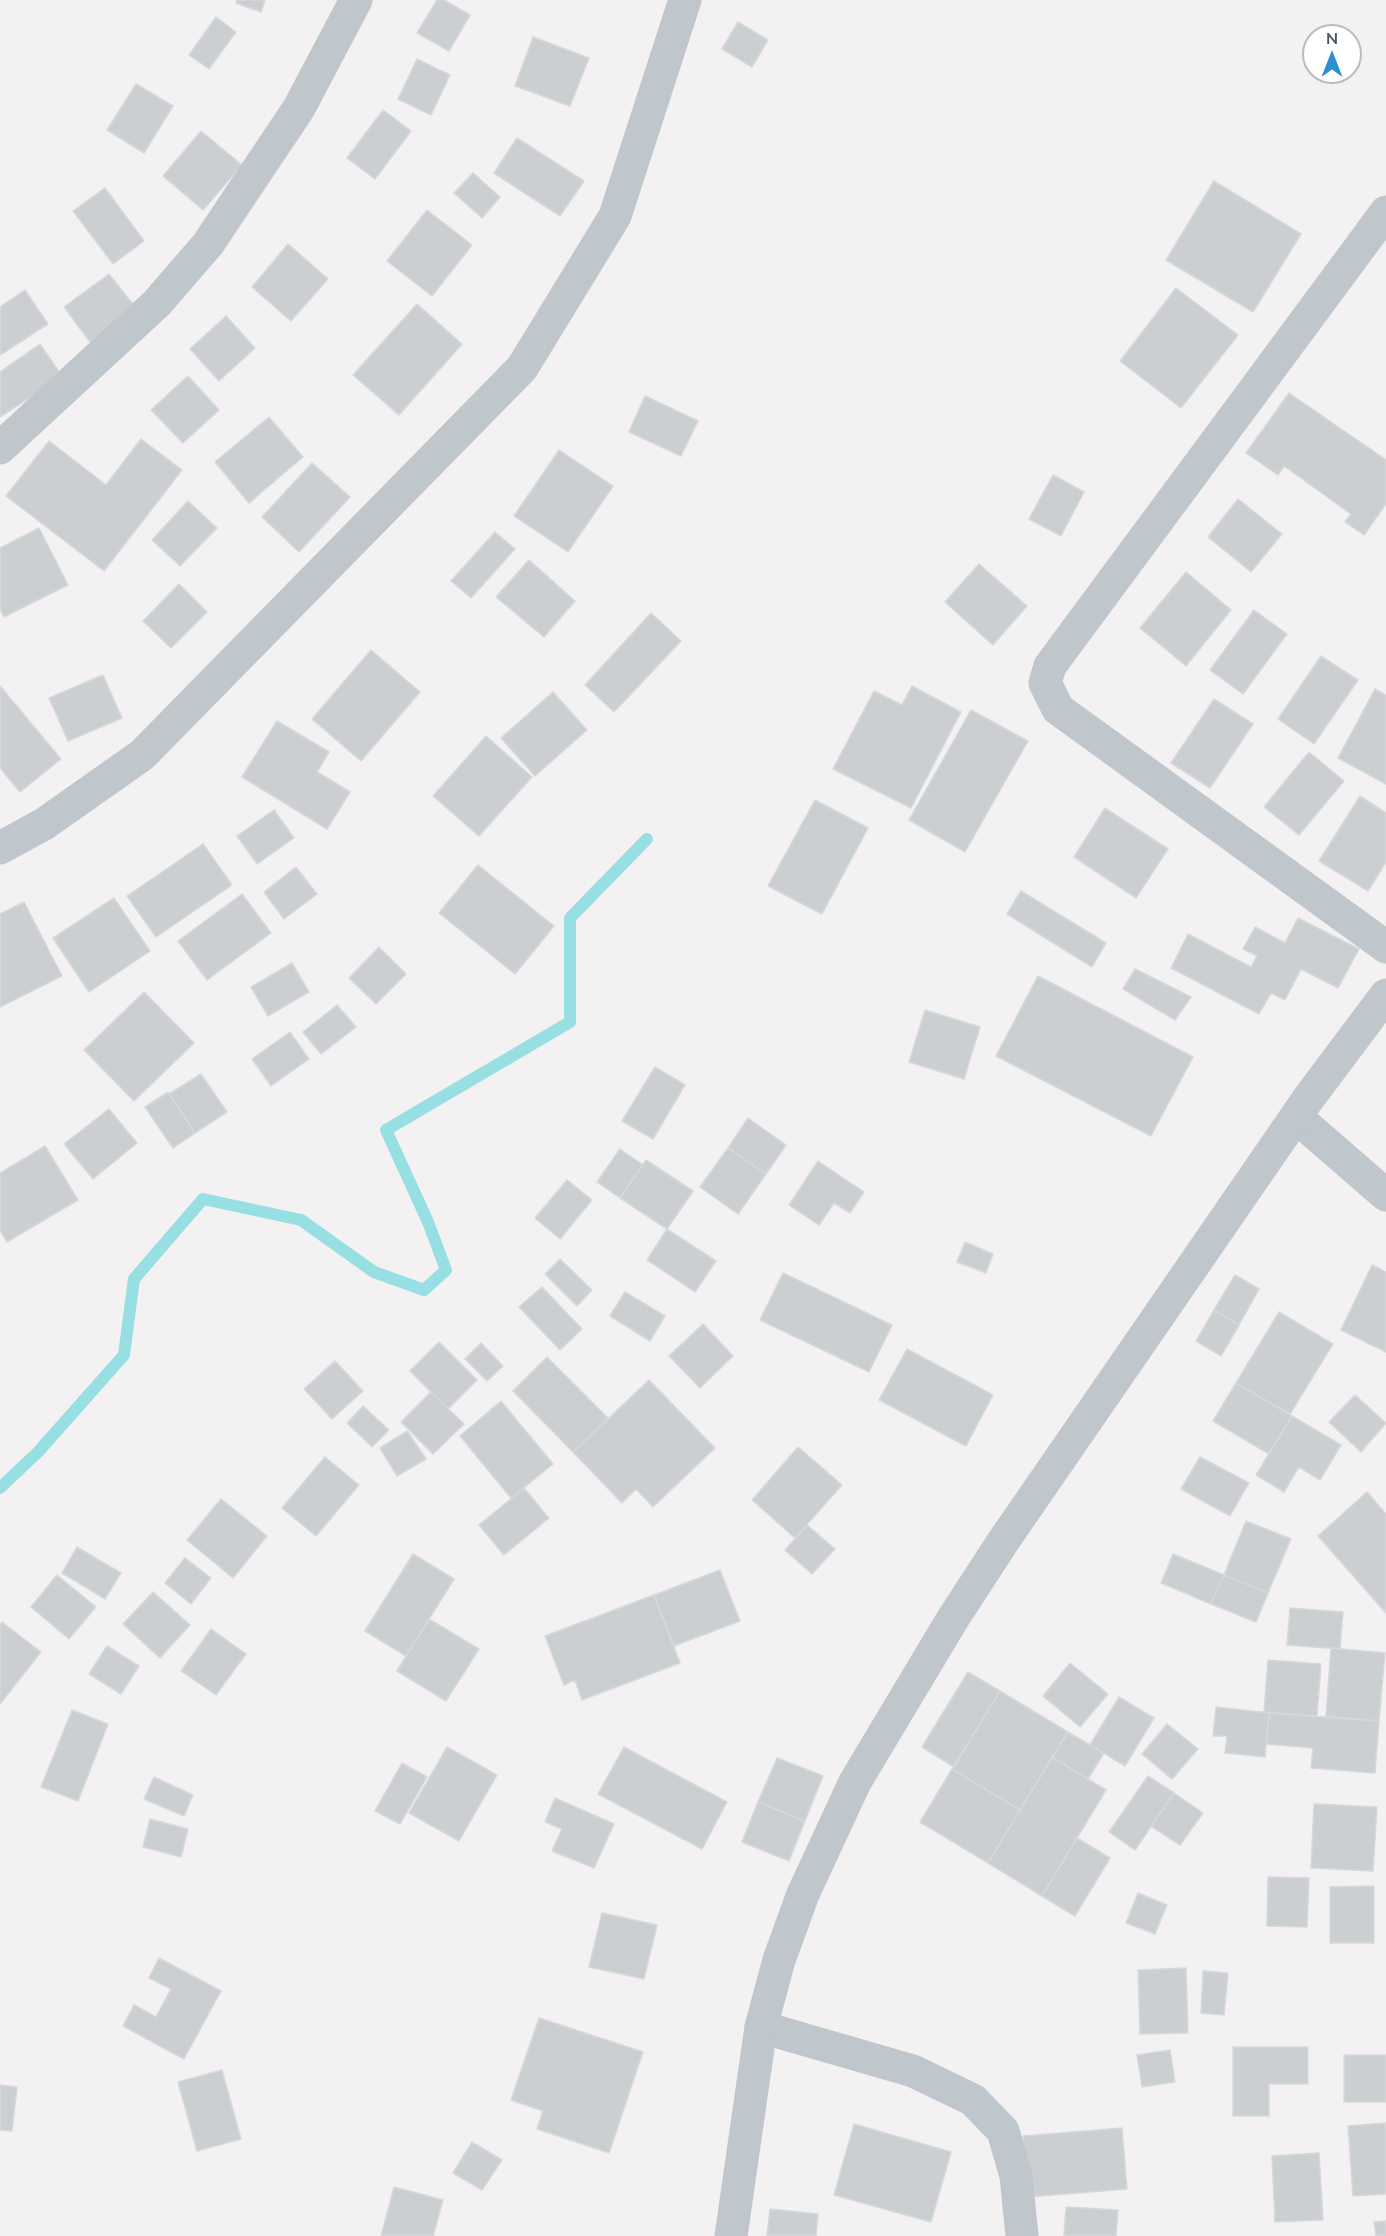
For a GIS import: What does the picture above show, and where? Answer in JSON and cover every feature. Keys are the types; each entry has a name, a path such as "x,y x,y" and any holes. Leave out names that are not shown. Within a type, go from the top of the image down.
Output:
{"street":[{"path":"0,447 157,303 208,244 299,108 356,0"},
{"path":"0,848 44,824 142,755 522,368 615,216 684,0"},
{"path":"1386,212 1050,666 1045,683 1058,709 1386,947"},
{"path":"731,2236 761,2027 779,1960 803,1894 855,1782 951,1620 1002,1543 1296,1117 1386,994"},
{"path":"1296,1117 1386,1195"},
{"path":"761,2027 913,2071 973,2100 1003,2131 1016,2176 1022,2236"}],"building":[{"path":"237,0 265,0 261,12 236,3"},
{"path":"437,0 444,0 470,15 449,51 417,33"},
{"path":"216,17 236,32 209,69 189,55"},
{"path":"738,22 768,40 752,67 722,49"},
{"path":"533,37 589,58 570,106 515,86"},
{"path":"417,59 450,75 431,115 398,99"},
{"path":"136,84 173,106 144,153 107,130"},
{"path":"383,110 411,131 375,179 347,158"},
{"path":"201,131 242,165 203,210 163,176"},
{"path":"517,138 584,181 560,216 494,173"},
{"path":"473,173 500,197 482,218 454,193"},
{"path":"1214,181 1301,234 1253,312 1166,260"},
{"path":"105,188 144,241 113,264 73,211"},
{"path":"427,210 472,245 432,296 387,261"},
{"path":"288,244 328,279 291,321 252,287"},
{"path":"109,274 136,308 90,342 64,307"},
{"path":"1176,288 1238,335 1181,408 1120,361"},
{"path":"25,290 48,324 0,355 0,307"},
{"path":"417,304 462,344 399,415 353,375"},
{"path":"226,316 255,348 219,381 190,349"},
{"path":"40,344 62,376 0,417 0,372"},
{"path":"188,376 219,410 183,443 151,410"},
{"path":"1289,393 1386,460 1386,504 1364,535 1345,522 1351,514 1284,466 1278,475 1246,453"},
{"path":"645,396 698,421 681,456 629,432"},
{"path":"269,417 303,457 249,503 215,462"},
{"path":"141,439 182,470 104,571 6,496 49,441 106,485"},
{"path":"559,450 613,486 568,552 514,516"},
{"path":"312,463 350,497 299,552 262,517"},
{"path":"1053,475 1084,492 1061,536 1029,519"},
{"path":"1238,499 1282,534 1251,572 1208,537"},
{"path":"188,501 217,528 180,566 152,540"},
{"path":"39,528 68,585 4,617 0,609 0,548"},
{"path":"495,532 515,549 471,598 451,581"},
{"path":"529,560 575,601 544,637 496,597"},
{"path":"979,564 1027,606 993,645 945,602"},
{"path":"1186,572 1231,610 1186,666 1140,628"},
{"path":"179,584 207,612 171,648 143,621"},
{"path":"1254,610 1287,634 1243,694 1210,670"},
{"path":"651,613 681,641 614,712 585,685"},
{"path":"371,650 420,692 361,761 312,719"},
{"path":"1321,656 1358,680 1314,744 1278,719"},
{"path":"103,675 122,718 68,741 49,698"},
{"path":"0,686 61,759 20,792 0,768"},
{"path":"912,686 961,712 911,808 833,769 874,691 902,705"},
{"path":"1375,689 1386,695 1386,784 1338,758"},
{"path":"553,692 587,730 535,776 501,738"},
{"path":"1214,699 1253,724 1210,788 1171,763"},
{"path":"971,710 1028,741 965,852 909,820"},
{"path":"277,721 329,752 317,772 350,792 327,829 242,777"},
{"path":"486,736 532,777 479,836 433,796"},
{"path":"1309,752 1344,781 1299,835 1264,807"},
{"path":"1360,796 1386,813 1386,862 1368,891 1319,861"},
{"path":"815,800 868,828 822,914 768,886"},
{"path":"1105,808 1168,849 1136,898 1074,857"},
{"path":"274,810 294,838 257,864 237,836"},
{"path":"203,844 232,885 156,937 127,896"},
{"path":"478,865 554,926 515,974 439,913"},
{"path":"296,867 317,894 284,919 264,892"},
{"path":"1021,891 1106,943 1092,967 1007,914"},
{"path":"242,894 271,933 207,980 178,941"},
{"path":"114,898 150,951 89,992 53,938"},
{"path":"24,902 62,976 0,1007 0,914"},
{"path":"1298,918 1359,949 1338,988 1301,969 1285,1000 1271,993 1259,1014 1171,968 1188,934 1251,967 1257,956 1243,949 1255,927 1285,943"},
{"path":"379,947 406,974 376,1004 349,978"},
{"path":"292,963 309,992 268,1016 251,987"},
{"path":"1135,969 1191,997 1175,1020 1123,989"},
{"path":"1038,976 1193,1057 1151,1136 996,1056"},
{"path":"144,992 194,1043 134,1101 84,1050"},
{"path":"337,1005 356,1027 321,1054 303,1032"},
{"path":"925,1010 980,1027 964,1079 909,1062"},
{"path":"290,1032 309,1059 271,1086 252,1059"},
{"path":"655,1067 685,1085 653,1139 622,1121"},
{"path":"201,1074 227,1112 195,1133 169,1094"},
{"path":"168,1092 195,1133 173,1148 145,1107"},
{"path":"109,1109 137,1143 93,1179 64,1144"},
{"path":"748,1118 786,1145 766,1174 728,1148"},
{"path":"45,1146 78,1200 7,1242 0,1230 0,1173"},
{"path":"728,1148 766,1174 738,1214 700,1187"},
{"path":"620,1149 643,1165 620,1198 597,1182"},
{"path":"646,1160 693,1191 667,1229 620,1198"},
{"path":"818,1161 864,1192 850,1213 834,1203 819,1225 789,1205"},
{"path":"567,1180 592,1200 560,1239 535,1218"},
{"path":"667,1229 716,1261 695,1292 647,1260"},
{"path":"965,1242 993,1254 986,1273 957,1262"},
{"path":"560,1259 592,1290 577,1306 545,1274"},
{"path":"1372,1265 1386,1272 1386,1352 1341,1330"},
{"path":"783,1273 892,1325 869,1372 760,1320"},
{"path":"1235,1275 1259,1289 1239,1325 1214,1310"},
{"path":"542,1287 582,1329 560,1350 519,1307"},
{"path":"625,1292 665,1316 650,1341 610,1316"},
{"path":"1214,1310 1239,1325 1221,1356 1196,1341"},
{"path":"1279,1312 1333,1344 1290,1414 1236,1383"},
{"path":"703,1324 733,1356 700,1388 669,1356"},
{"path":"439,1342 477,1380 448,1409 410,1371"},
{"path":"481,1343 503,1366 487,1381 465,1359"},
{"path":"907,1349 993,1395 966,1446 879,1400"},
{"path":"547,1357 608,1418 573,1452 513,1391"},
{"path":"335,1361 363,1391 332,1419 304,1389"},
{"path":"649,1380 715,1448 653,1507 636,1489 622,1503 573,1452"},
{"path":"1236,1383 1292,1416 1269,1454 1213,1421"},
{"path":"431,1392 464,1424 433,1454 401,1422"},
{"path":"1355,1395 1386,1423 1361,1452 1329,1422"},
{"path":"501,1401 553,1464 511,1498 460,1436"},
{"path":"363,1406 389,1430 372,1447 347,1423"},
{"path":"1292,1416 1341,1445 1320,1480 1299,1467 1284,1492 1256,1475"},
{"path":"407,1431 426,1459 397,1476 380,1448"},
{"path":"798,1447 842,1485 795,1538 752,1500"},
{"path":"325,1457 359,1485 316,1536 282,1508"},
{"path":"1200,1457 1249,1483 1230,1516 1181,1489"},
{"path":"524,1488 549,1518 504,1555 479,1525"},
{"path":"1367,1492 1386,1514 1386,1613 1318,1536"},
{"path":"221,1499 267,1536 233,1578 187,1540"},
{"path":"1246,1521 1291,1539 1268,1593 1224,1575"},
{"path":"807,1525 835,1549 812,1574 785,1550"},
{"path":"77,1547 121,1573 105,1599 62,1573"},
{"path":"413,1554 454,1579 406,1656 365,1631"},
{"path":"1173,1554 1224,1575 1211,1604 1161,1583"},
{"path":"185,1558 211,1578 191,1604 165,1583"},
{"path":"720,1570 740,1621 674,1646 654,1595"},
{"path":"57,1575 96,1607 69,1639 31,1607"},
{"path":"1224,1575 1268,1593 1256,1622 1211,1604"},
{"path":"153,1592 190,1625 160,1658 123,1624"},
{"path":"654,1595 680,1663 582,1700 575,1680 564,1685 545,1636"},
{"path":"1290,1608 1343,1612 1340,1649 1287,1645"},
{"path":"429,1619 479,1649 446,1701 397,1671"},
{"path":"2,1622 41,1652 0,1704 0,1624"},
{"path":"211,1629 246,1654 216,1695 181,1671"},
{"path":"107,1646 139,1666 121,1694 89,1674"},
{"path":"1331,1648 1385,1653 1379,1721 1326,1716"},
{"path":"1268,1660 1321,1664 1317,1716 1264,1712"},
{"path":"1070,1663 1108,1694 1080,1727 1043,1696"},
{"path":"968,1672 1000,1691 954,1767 922,1747"},
{"path":"1000,1691 1068,1732 1020,1810 952,1769"},
{"path":"1119,1697 1154,1718 1125,1766 1090,1745"},
{"path":"1216,1707 1269,1713 1265,1757 1225,1753 1227,1736 1213,1736"},
{"path":"72,1710 108,1724 78,1801 41,1787"},
{"path":"1269,1713 1379,1721 1375,1773 1311,1768 1313,1748 1266,1744"},
{"path":"1167,1724 1198,1749 1172,1779 1142,1754"},
{"path":"1068,1732 1104,1753 1088,1779 1052,1757"},
{"path":"447,1747 497,1775 459,1841 409,1813"},
{"path":"624,1747 727,1802 702,1849 598,1794"},
{"path":"1052,1757 1106,1790 1042,1896 988,1863"},
{"path":"777,1758 823,1776 805,1821 758,1802"},
{"path":"402,1763 427,1777 400,1824 375,1811"},
{"path":"952,1769 1020,1810 988,1863 920,1822"},
{"path":"1148,1776 1174,1793 1135,1850 1109,1832"},
{"path":"154,1777 193,1795 184,1816 144,1799"},
{"path":"1174,1793 1203,1813 1180,1845 1151,1826"},
{"path":"555,1798 614,1824 594,1868 552,1851 562,1829 545,1822"},
{"path":"758,1802 805,1821 789,1861 742,1842"},
{"path":"1314,1804 1377,1807 1373,1871 1311,1868"},
{"path":"150,1819 188,1829 181,1857 143,1847"},
{"path":"1077,1838 1110,1858 1075,1916 1042,1896"},
{"path":"1268,1877 1309,1878 1307,1927 1267,1926"},
{"path":"1374,1886 1374,1943 1330,1943 1330,1887"},
{"path":"1138,1893 1167,1905 1155,1934 1126,1923"},
{"path":"602,1913 657,1925 644,1979 589,1967"},
{"path":"159,1958 221,1991 184,2059 123,2026 134,2005 156,2017 171,1989 149,1978"},
{"path":"1186,1968 1188,2033 1140,2034 1138,1970"},
{"path":"1203,1971 1228,1973 1224,2015 1201,2013"},
{"path":"539,2018 643,2052 609,2153 537,2129 543,2111 511,2100"},
{"path":"1233,2047 1308,2047 1308,2084 1269,2084 1269,2116 1233,2116"},
{"path":"1170,2050 1175,2082 1142,2087 1137,2055"},
{"path":"1344,2055 1386,2055 1386,2102 1344,2102"},
{"path":"222,2070 241,2139 197,2151 178,2082"},
{"path":"0,2085 17,2087 12,2131 0,2130"},
{"path":"1386,2123 1386,2194 1353,2196 1348,2126"},
{"path":"854,2124 951,2152 931,2222 834,2195"},
{"path":"1122,2128 1127,2189 1028,2197 1023,2136"},
{"path":"472,2142 502,2160 482,2190 453,2173"},
{"path":"1319,2153 1323,2220 1275,2222 1272,2156"},
{"path":"394,2187 443,2200 433,2236 381,2236"},
{"path":"1066,2207 1118,2210 1116,2236 1064,2236"},
{"path":"770,2209 818,2214 816,2236 767,2236"},
{"path":"1386,2221 1386,2236 1376,2236 1374,2222"}],"waterway":[{"path":"0,1488 38,1452 124,1355 134,1279 203,1199 301,1220 374,1272 424,1290 446,1270 428,1222 386,1130 570,1022 570,918 647,839"}]}
